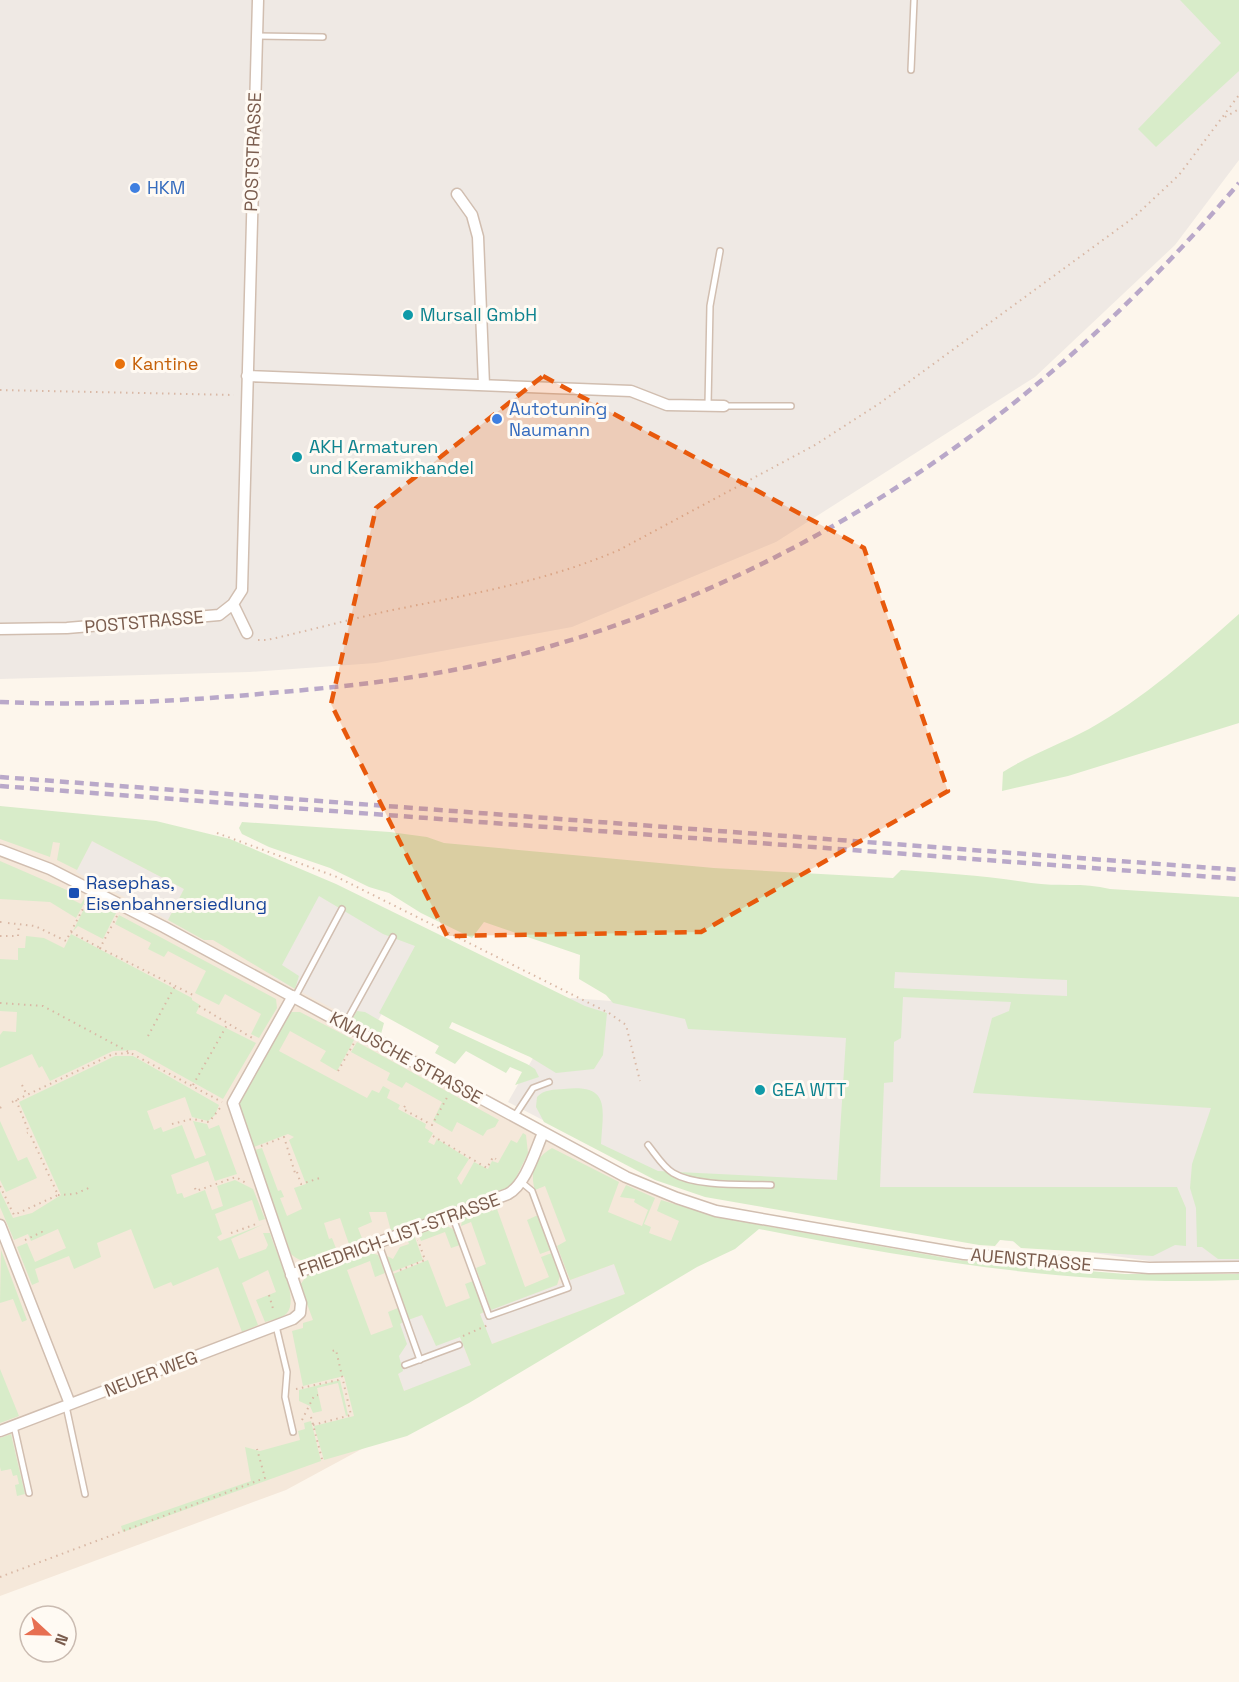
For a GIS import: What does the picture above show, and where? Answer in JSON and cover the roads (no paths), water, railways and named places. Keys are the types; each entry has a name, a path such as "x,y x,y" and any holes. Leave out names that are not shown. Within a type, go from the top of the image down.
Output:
{"street":[{"name":"POSTSTRASSE","path":"0,629 67,628 219,615 233,604 242,590 258,0"},
{"path":"457,194 472,215 478,237 484,385"},
{"path":"247,376 632,391 667,405 724,406"},
{"path":"233,604 246,633"},
{"name":"KNAUSCHE STRASSE","path":"0,850 50,869 123,905 626,1177 716,1211 825,1230"},
{"name":"FRIEDRICH-LIST-STRASSE","path":"294,997 233,1103 247,1151 301,1303 300,1313"},
{"name":"FRIEDRICH-LIST-STRASSE","path":"291,1275 508,1194 520,1181 543,1133"},
{"path":"0,1225 68,1405"},
{"name":"AUENSTRASSE","path":"825,1230 907,1246 1005,1258 1149,1268 1239,1267"},
{"name":"NEUER WEG","path":"0,1431 293,1319 300,1313"}],"lane":[{"path":"911,70 914,0"},
{"path":"257,36 323,37"},
{"path":"708,407 710,306 720,251"},
{"path":"724,406 791,406"},
{"path":"294,997 342,909"},
{"path":"345,1024 393,937"},
{"path":"514,1117 533,1088 549,1082"},
{"path":"648,1145 662,1163 679,1175 710,1182 771,1185"},
{"path":"452,1215 489,1316 568,1288 532,1191 520,1181"},
{"path":"378,1242 420,1359"},
{"path":"277,1325 287,1372 285,1397 293,1432"},
{"path":"405,1365 459,1345"},
{"path":"68,1405 85,1494"},
{"path":"14,1426 29,1493"}],"railway":[{"path":"0,702 105,703 211,698 406,678 469,667 530,652 634,619 734,577 829,528 920,472 1006,409 1088,339 1166,264 1239,183"},
{"path":"0,777 1239,870"},
{"path":"0,786 1239,879"}],"place":[{"name":"HKM","path":"135,188"},
{"name":"Mursall GmbH","path":"408,315"},
{"name":"Kantine","path":"120,364"},
{"name":"Autotuning Naumann","path":"497,419"},
{"name":"AKH Armaturen und Keramikhandel","path":"297,457"},
{"name":"Rasephas, Eisenbahnersiedlung","path":"74,893"},
{"name":"GEA WTT","path":"760,1090"}]}
